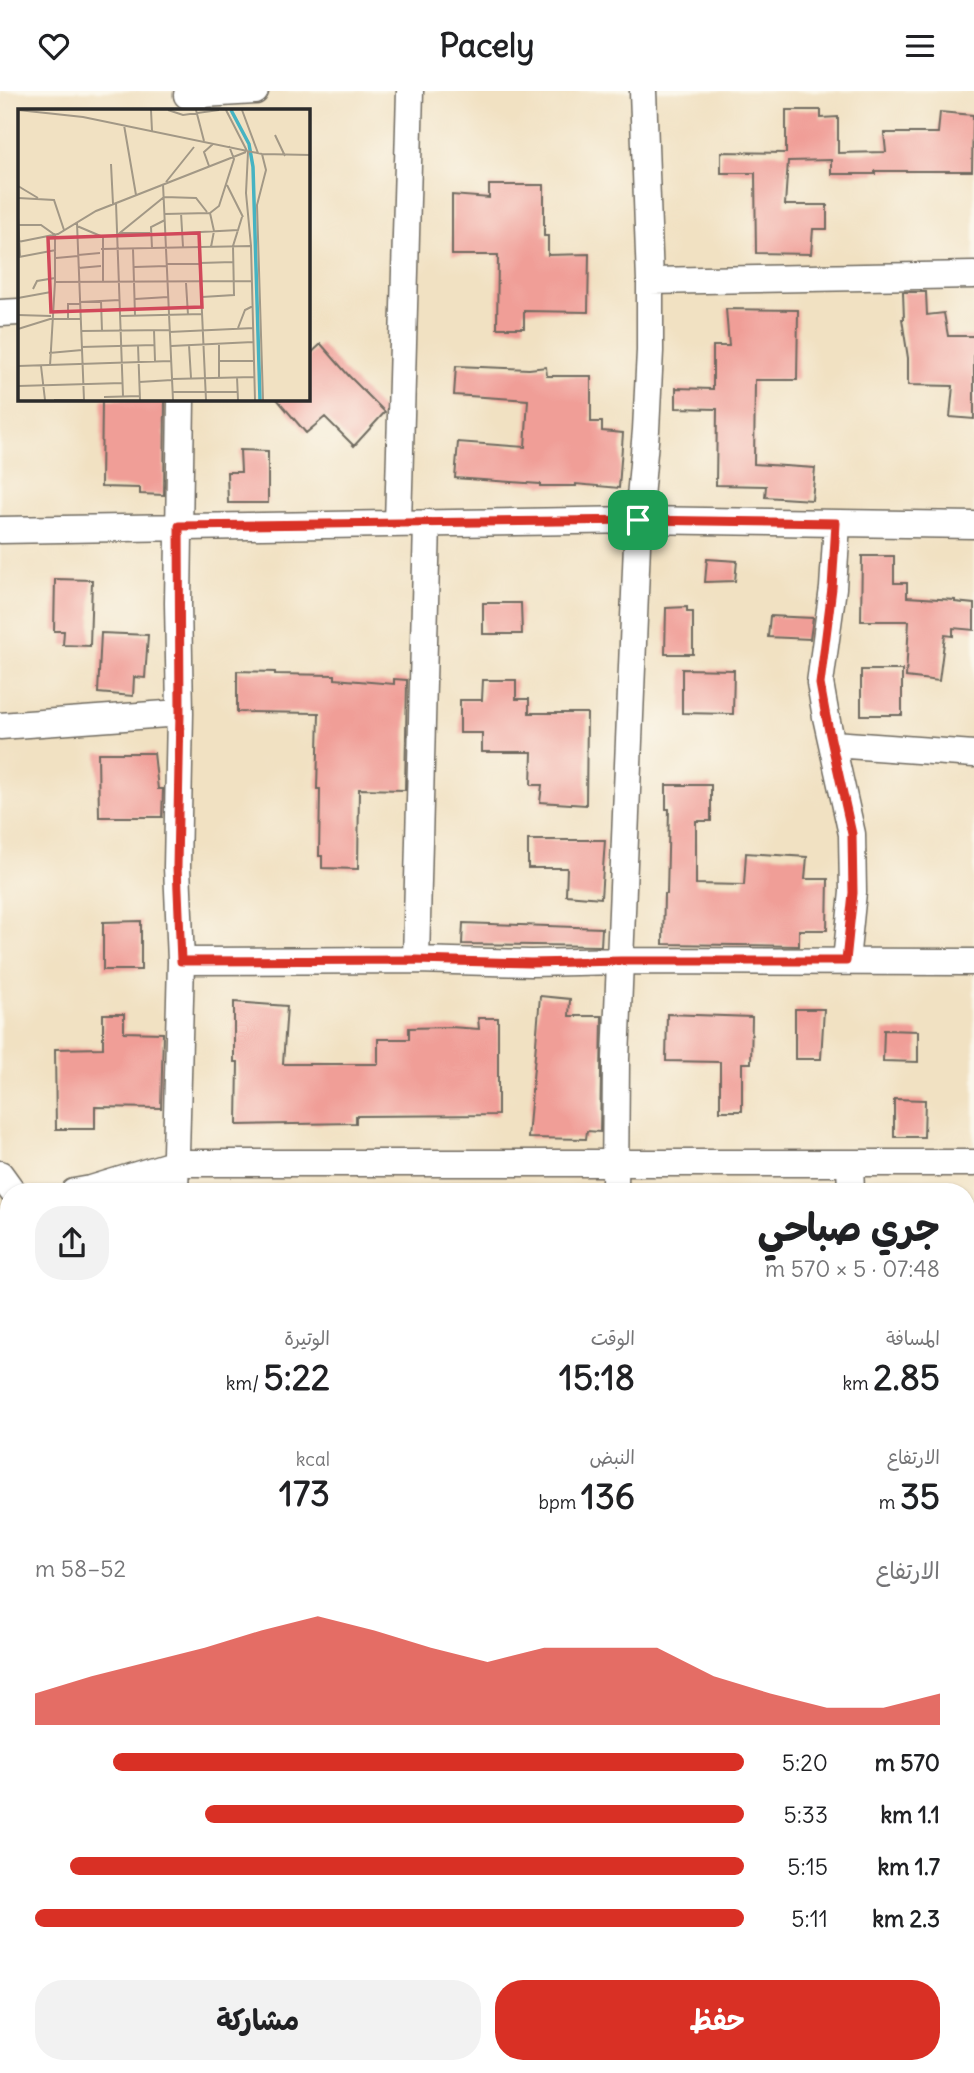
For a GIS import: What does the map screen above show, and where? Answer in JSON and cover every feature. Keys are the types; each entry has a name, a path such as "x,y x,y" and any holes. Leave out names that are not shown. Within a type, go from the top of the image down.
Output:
{"street":[{"path":"186,99 255,91"},
{"path":"398,523 410,91"},
{"path":"615,1183 638,520 647,417 650,281 643,91"},
{"path":"650,281 974,275"},
{"path":"0,313 18,312"},
{"path":"175,1183 181,961 177,867 181,401"},
{"path":"0,530 638,520 974,525"},
{"path":"416,960 426,523"},
{"path":"836,523 832,588 820,684 852,834 853,893 846,961"},
{"path":"0,726 180,713"},
{"path":"833,744 974,754"},
{"path":"181,961 974,963"},
{"path":"111,1183 176,1163 974,1163"},
{"path":"850,1164 851,1183"}],"building":[{"path":"786,110 821,110 821,118 838,117 838,153 886,152 884,133 938,133 940,112 973,115 972,171 831,174 831,160 788,161 785,205 827,205 827,229 813,229 811,254 756,253 755,173 721,173 721,152 786,153"},
{"path":"489,185 544,185 544,236 548,236 548,255 589,254 588,312 524,311 524,328 497,328 498,255 452,255 452,195 489,198"},
{"path":"903,292 926,292 927,315 944,313 948,336 974,336 974,419 950,417 953,386 908,385 908,358 902,319"},
{"path":"726,309 798,310 797,380 755,380 754,464 815,468 812,500 765,497 766,486 716,485 717,409 676,408 676,388 713,389 713,346 729,346"},
{"path":"321,344 385,412 354,446 325,417 306,433 279,401 310,401 310,354"},
{"path":"456,366 529,369 546,367 547,376 591,376 591,422 602,422 602,431 623,433 619,488 576,484 540,486 455,478 458,442 525,447 528,400 454,395"},
{"path":"102,401 165,401 164,495 140,494 140,488 101,487"},
{"path":"240,450 268,451 268,503 228,503 227,472 241,472"},
{"path":"862,556 894,556 894,583 907,583 907,597 974,604 974,630 953,628 953,636 945,635 939,681 906,677 909,621 861,621"},
{"path":"707,559 737,561 735,581 705,582"},
{"path":"55,579 92,580 90,646 63,645 64,631 54,631"},
{"path":"483,603 521,603 522,634 483,634"},
{"path":"687,607 687,612 693,612 693,654 665,654 666,608"},
{"path":"770,616 813,618 810,639 768,637"},
{"path":"101,633 148,635 145,678 134,677 133,696 98,693"},
{"path":"682,669 734,670 733,714 682,713"},
{"path":"861,670 902,670 902,715 861,715"},
{"path":"237,671 335,675 335,679 394,684 394,679 407,680 405,790 359,789 358,869 322,868 322,856 319,856 319,713 237,712"},
{"path":"483,680 516,680 516,699 529,699 529,713 587,713 586,805 540,802 542,785 531,785 532,752 482,752 482,733 460,733 460,700 482,700"},
{"path":"98,753 154,753 158,789 163,789 162,817 99,817"},
{"path":"666,785 711,785 711,821 696,821 696,884 744,885 746,853 807,857 805,879 828,879 827,930 799,930 799,946 663,944 669,809 666,809"},
{"path":"528,840 605,840 601,898 566,895 567,868 528,868"},
{"path":"141,921 141,970 103,970 103,922"},
{"path":"463,923 602,928 601,946 462,944"},
{"path":"540,996 570,999 569,1016 602,1016 600,1132 587,1131 586,1139 528,1138"},
{"path":"234,1002 287,1006 283,1064 378,1064 378,1039 409,1039 409,1028 479,1029 478,1018 498,1018 498,1115 356,1116 356,1123 237,1125 238,1062 234,1062"},
{"path":"795,1009 824,1009 821,1059 795,1059"},
{"path":"103,1014 124,1014 124,1032 163,1033 161,1108 95,1107 95,1129 56,1129 55,1049 103,1048"},
{"path":"667,1014 752,1017 751,1063 742,1063 742,1111 720,1111 720,1062 666,1061"},
{"path":"884,1030 918,1031 918,1062 883,1061"},
{"path":"894,1099 925,1100 924,1137 894,1137"}],"route":[{"path":"638,520 836,523 832,588 820,684 852,834 853,893 846,961 181,961 177,867 179,526 638,520"}]}
